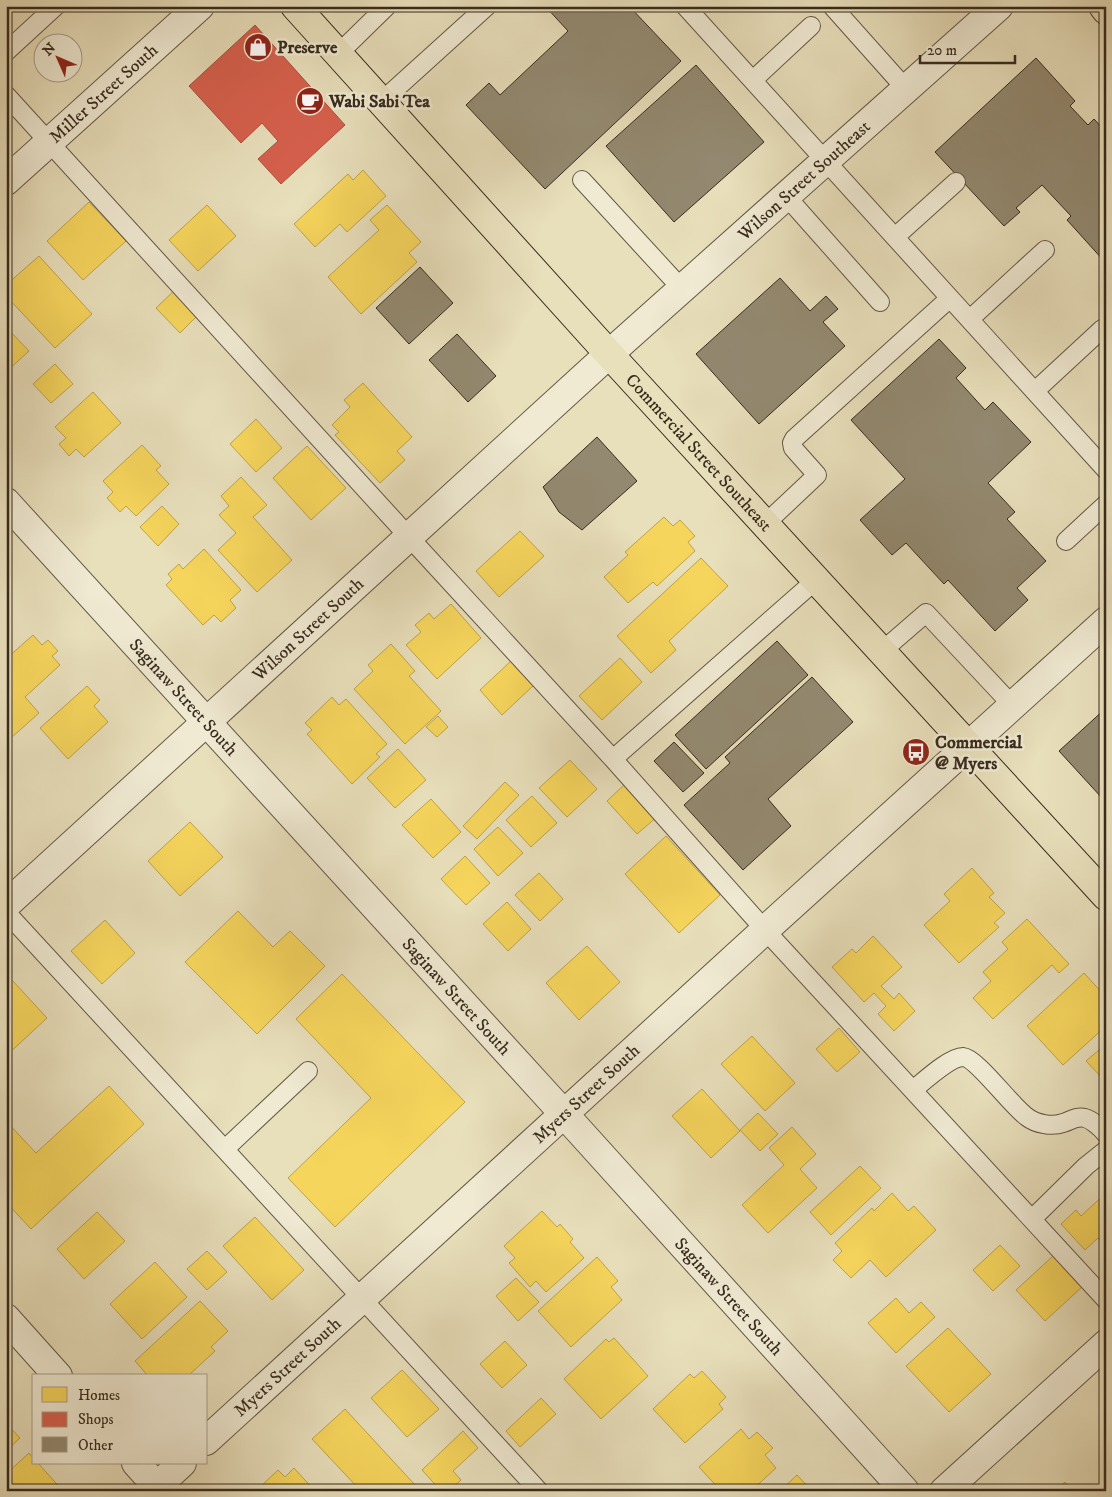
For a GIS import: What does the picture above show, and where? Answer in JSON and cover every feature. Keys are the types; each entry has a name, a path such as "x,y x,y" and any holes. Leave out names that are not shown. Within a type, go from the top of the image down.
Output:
{"main road":[{"name":"Commercial Street Southeast","path":"295,6 609,354 1106,896"},
{"path":"1103,6 1106,10"}],"street":[{"name":"Miller Street South","path":"6,181 200,6"},
{"name":"Wilson Street Southeast","path":"609,354 999,6"},
{"name":"Wilson Street South","path":"6,905 609,354"},
{"name":"Saginaw Street South","path":"6,502 905,1491"},
{"name":"Myers Street South","path":"208,1439 765,930 1106,622"},
{"path":"6,1318 56,1374"},
{"path":"944,1491 1106,1344"},
{"path":"137,1464 157,1489 181,1464"}],"lane":[{"path":"6,52 56,6"},
{"path":"338,54 387,6"},
{"path":"382,102 487,6"},
{"path":"685,6 1106,470"},
{"path":"832,6 906,89"},
{"path":"753,80 811,26"},
{"path":"6,95 613,759 765,930 1106,1300"},
{"path":"582,180 682,288"},
{"path":"895,236 956,182"},
{"path":"786,196 880,302"},
{"path":"970,319 1045,250"},
{"path":"765,524 817,475 793,448 792,443 794,439 950,298"},
{"path":"1035,391 1102,329"},
{"path":"1066,541 1106,504"},
{"path":"613,759 816,580"},
{"path":"881,652 926,612 1013,706"},
{"path":"6,912 539,1491"},
{"path":"913,1090 949,1062 962,1057 968,1058 1026,1117 1038,1123 1055,1125 1074,1118 1085,1118 1106,1134"},
{"path":"225,1149 308,1071"},
{"path":"1032,1219 1086,1166 1106,1150"}],"building: Homes":[{"path":"363,170 386,196 347,232 340,224 315,247 294,224 348,174 353,180"},
{"path":"89,202 126,241 83,280 47,241"},
{"path":"207,205 236,236 198,271 169,240"},
{"path":"387,205 421,242 409,253 417,262 361,314 328,277 379,230 370,220"},
{"path":"39,256 92,314 55,348 6,296 6,285"},
{"path":"177,288 200,313 180,333 156,308"},
{"path":"6,327 29,351 6,372"},
{"path":"55,364 73,384 51,403 33,384"},
{"path":"363,383 412,437 397,451 405,460 380,483 335,435 339,432 332,425 350,407 344,400"},
{"path":"93,392 121,423 84,457 76,449 69,456 59,444 66,438 55,427"},
{"path":"256,419 282,448 256,472 230,444"},
{"path":"142,445 161,466 156,470 169,484 136,516 126,506 120,512 107,498 113,492 103,481"},
{"path":"307,446 346,488 311,520 273,478"},
{"path":"241,477 267,505 253,517 292,560 257,592 218,550 236,533 219,515 229,506 221,496"},
{"path":"162,506 179,524 158,546 140,527"},
{"path":"664,517 673,526 680,520 695,536 688,542 695,551 657,586 653,582 628,603 604,577 628,555 625,552"},
{"path":"520,531 544,556 499,597 476,571"},
{"path":"204,549 241,590 230,600 236,608 221,622 214,615 203,625 166,585 172,579 168,574 179,564 183,569"},
{"path":"701,558 728,586 669,641 676,650 651,673 617,636"},
{"path":"451,604 481,638 437,679 406,645 421,632 415,625 429,613 434,619"},
{"path":"33,635 42,645 48,640 58,651 52,656 60,665 25,697 39,713 11,738 6,732 6,659"},
{"path":"391,644 415,671 409,676 441,711 405,744 354,689 373,671 368,665"},
{"path":"620,658 642,682 602,720 579,696"},
{"path":"511,661 534,685 502,715 480,690"},
{"path":"87,686 100,700 94,706 108,722 68,759 40,728"},
{"path":"332,697 339,705 346,699 387,744 376,754 380,757 352,784 307,734 312,730 305,723"},
{"path":"438,716 448,727 437,737 426,727"},
{"path":"398,749 426,780 395,808 367,778"},
{"path":"570,760 597,789 567,817 539,788"},
{"path":"505,782 519,795 477,839 463,826"},
{"path":"626,783 657,817 637,834 607,801"},
{"path":"532,796 557,823 531,847 506,820"},
{"path":"431,799 461,832 433,858 402,825"},
{"path":"190,822 223,857 180,896 148,861"},
{"path":"498,827 523,853 498,876 474,849"},
{"path":"666,836 720,895 679,933 625,874"},
{"path":"465,856 490,883 466,905 441,879"},
{"path":"972,868 994,893 989,897 1005,913 994,923 999,927 959,963 924,925 950,901 944,894"},
{"path":"539,873 563,899 540,921 515,895"},
{"path":"507,902 531,929 508,951 483,924"},
{"path":"238,911 273,947 290,931 325,966 257,1034 185,962"},
{"path":"1027,919 1069,964 1059,973 1052,965 993,1019 973,998 991,981 983,972 1008,949 1002,942"},
{"path":"105,920 135,953 102,984 71,951"},
{"path":"873,936 902,967 881,986 894,999 899,993 915,1011 894,1031 878,1014 886,1006 874,993 864,1002 832,967 852,949 856,953"},
{"path":"587,946 620,982 579,1020 546,983"},
{"path":"1084,973 1106,997 1106,1026 1063,1065 1027,1026"},
{"path":"342,974 465,1102 335,1227 288,1178 371,1098 296,1019"},
{"path":"12,980 47,1018 6,1056 6,985"},
{"path":"839,1028 860,1052 837,1072 816,1049"},
{"path":"752,1036 795,1083 765,1111 721,1064"},
{"path":"1106,1044 1106,1082 1086,1061"},
{"path":"109,1086 144,1124 31,1229 6,1202 6,1121 36,1153"},
{"path":"702,1089 740,1131 711,1158 672,1116"},
{"path":"758,1113 778,1134 760,1151 740,1130"},
{"path":"792,1127 816,1154 800,1169 817,1188 768,1233 742,1205 784,1165 769,1148"},
{"path":"860,1166 881,1188 831,1235 810,1212"},
{"path":"892,1193 908,1211 914,1206 936,1230 886,1277 870,1260 851,1278 833,1260 842,1251 835,1243 872,1208 874,1211"},
{"path":"1106,1193 1106,1246 1098,1238 1085,1250 1061,1224 1076,1210 1081,1216"},
{"path":"542,1211 557,1227 560,1224 573,1239 570,1242 584,1258 546,1292 536,1281 530,1287 509,1263 515,1258 504,1246"},
{"path":"97,1212 125,1241 84,1279 57,1249"},
{"path":"255,1217 304,1270 272,1300 223,1246"},
{"path":"1000,1245 1020,1266 993,1291 973,1270"},
{"path":"207,1251 227,1272 207,1290 187,1269"},
{"path":"1053,1256 1082,1287 1045,1321 1016,1290"},
{"path":"597,1257 618,1281 611,1287 622,1300 571,1347 538,1311"},
{"path":"155,1262 187,1297 142,1339 110,1304"},
{"path":"516,1278 539,1302 518,1321 496,1296"},
{"path":"896,1298 909,1313 921,1302 935,1317 896,1353 868,1323"},
{"path":"200,1301 228,1331 211,1347 215,1351 190,1374 146,1374 135,1361"},
{"path":"948,1328 991,1374 949,1412 906,1366"},
{"path":"614,1338 648,1376 601,1419 564,1379 606,1339 609,1342"},
{"path":"505,1341 527,1365 502,1388 480,1364"},
{"path":"402,1370 439,1409 407,1437 371,1398"},
{"path":"702,1371 726,1397 719,1404 723,1409 685,1443 653,1409 690,1374 694,1378"},
{"path":"541,1398 556,1414 520,1447 506,1431"},
{"path":"345,1409 416,1486 411,1491 357,1491 359,1489 312,1439"},
{"path":"6,1423 20,1438 6,1451"},
{"path":"741,1429 749,1439 757,1432 773,1448 765,1455 776,1468 751,1491 721,1491 699,1467"},
{"path":"463,1431 478,1448 453,1471 461,1480 449,1491 441,1491 422,1470"},
{"path":"29,1453 32,1457 32,1464 39,1464 63,1491 6,1491 6,1474"},
{"path":"294,1468 315,1491 263,1491 260,1487 278,1470 285,1477"},
{"path":"797,1475 812,1491 780,1491"},
{"path":"1065,1482 1073,1491 1055,1491"}],"building: Shops":[{"path":"255,25 345,125 281,184 258,159 278,141 262,123 241,143 189,86"}],"building: Other":[{"path":"545,6 629,6 681,61 545,189 466,105 489,83 500,95 568,31"},
{"path":"1036,58 1075,101 1070,106 1088,125 1094,119 1106,132 1106,260 1104,261 1067,220 1071,216 1042,185 1016,208 1020,212 1004,226 935,152"},
{"path":"696,65 764,142 674,222 606,146"},
{"path":"420,267 453,303 409,344 376,308"},
{"path":"780,278 810,311 826,296 838,309 823,322 845,346 759,424 696,354"},
{"path":"457,334 496,376 468,402 429,360"},
{"path":"939,339 966,368 956,378 985,410 993,402 1031,442 988,483 1015,512 1007,519 1046,561 1017,588 1028,600 995,631 948,580 944,584 906,543 892,555 860,520 905,479 851,420"},
{"path":"597,437 637,481 582,530 559,512 543,487"},
{"path":"777,641 808,675 706,769 675,735"},
{"path":"812,677 853,722 768,799 791,826 743,870 684,805 730,763 725,757"},
{"path":"1106,708 1106,794 1102,798 1059,751"},
{"path":"674,742 704,773 683,792 654,761"}],"place":[{"name":"Preserve","path":"258,47"},
{"name":"Wabi Sabi Tea","path":"310,101"},
{"name":"Commercial @ Myers","path":"916,752"}]}
